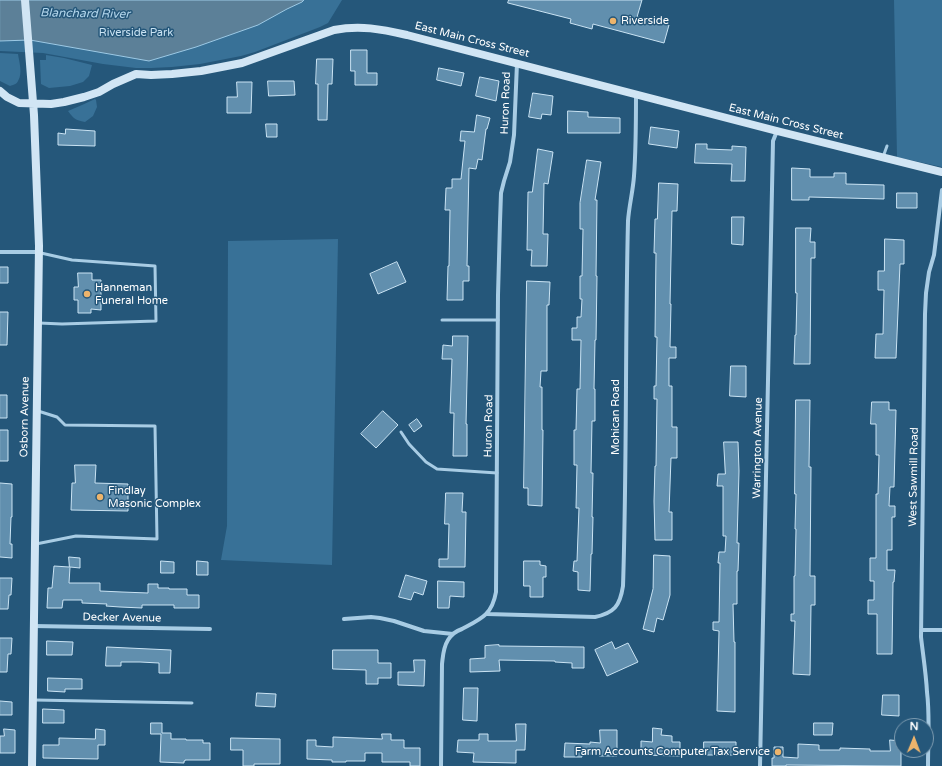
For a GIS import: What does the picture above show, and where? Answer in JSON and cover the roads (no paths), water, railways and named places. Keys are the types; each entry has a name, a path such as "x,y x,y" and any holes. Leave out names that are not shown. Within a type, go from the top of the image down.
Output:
{"main road":[{"name":"Osborn Avenue","path":"25,0 33,104 39,252 32,766"},
{"name":"East Main Cross Street","path":"0,92 19,103 51,104 72,101 99,92 136,74 172,74 200,71 242,63 334,30 348,27 361,27 387,30 636,95 942,172"}],"street":[{"name":"Huron Road","path":"487,614 493,606 496,592 500,222 502,193 510,162 514,136 517,63"},
{"name":"Mohican Road","path":"487,614 595,617 611,612 620,600 623,586 625,523 625,384 628,219 634,171 636,95"},
{"name":"Warrington Avenue","path":"760,766 773,143 777,131"},
{"name":"West Sawmill Road","path":"928,766 929,720 921,630 925,307 929,272 934,256 942,190"},
{"path":"0,252 39,252"},
{"path":"441,766 443,651 448,638 459,630 478,621 487,614"},
{"path":"344,619 371,617 380,618 424,631 453,634"},
{"name":"Decker Avenue","path":"33,626 210,629"},
{"path":"921,630 942,630"}],"lane":[{"path":"883,158 887,146"},
{"path":"38,323 62,324 93,322 156,322 155,266 72,260 39,252"},
{"path":"442,320 498,320"},
{"path":"34,545 76,536 157,539 155,426 65,425 57,417 36,410"},
{"path":"401,432 409,444 426,462 437,469 497,473"},
{"path":"33,700 192,703"}],"water":[{"name":"Riverside Park","path":"0,0 304,0 258,25 196,47 149,61 30,40 0,41"}],"place":[{"name":"Riverside","path":"613,21"},
{"name":"Hanneman Funeral Home","path":"87,294"},
{"name":"Findlay Masonic Complex","path":"100,497"},
{"name":"Farm Accounts Computer Tax Service","path":"778,752"}],"water label":[{"name":"Blanchard River","path":"85,14"}]}
